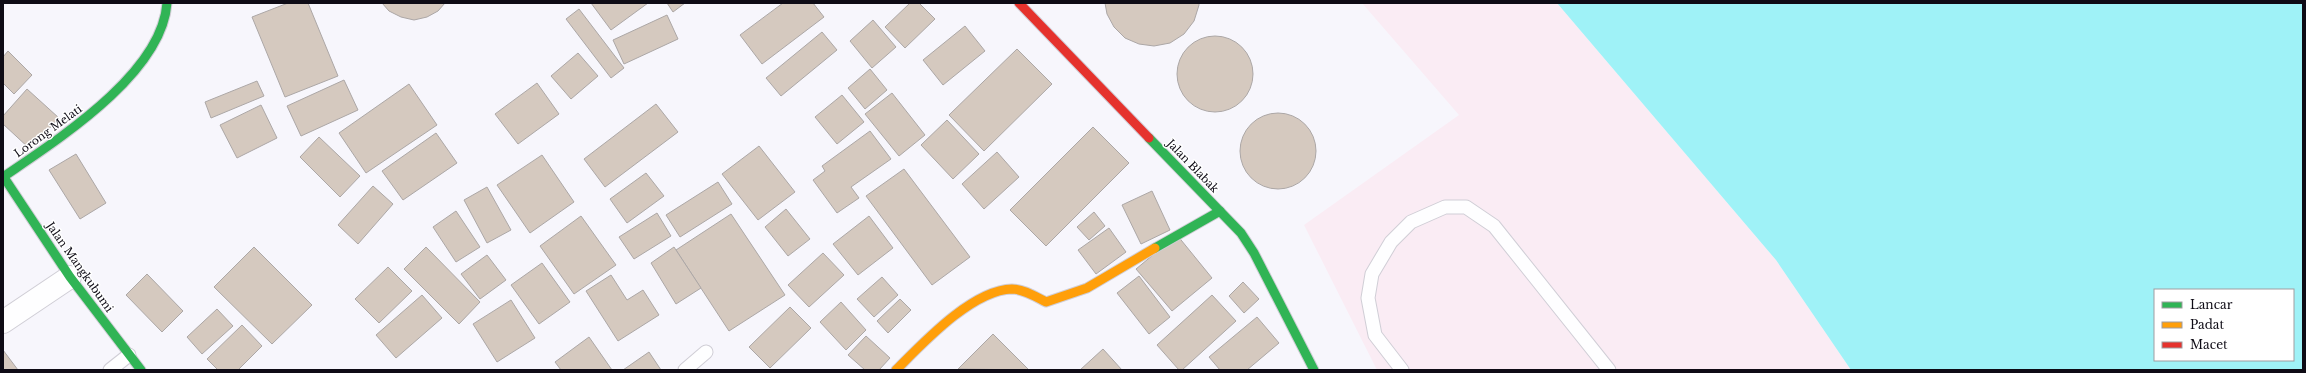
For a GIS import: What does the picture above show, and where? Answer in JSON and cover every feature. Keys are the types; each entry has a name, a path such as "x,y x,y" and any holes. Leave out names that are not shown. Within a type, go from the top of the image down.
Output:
{"street":[{"name":"Lorong Melati","path":"3,177 83,122 123,85 152,46 161,31 167,3"},
{"name":"Jalan Blabak","path":"1019,3 1241,233 1254,253 1314,370"},
{"name":"Jalan Mangkubumi","path":"3,177 70,277 141,370"},
{"path":"896,370 962,310 980,298 1010,289 1024,291 1046,302 1087,288 1124,265 1220,211"},
{"path":"3,322 70,277"}],"lane":[{"path":"1402,370 1376,335 1368,298 1372,274 1391,242 1411,222 1445,207 1466,207 1494,226 1609,370"},
{"path":"685,370 706,352"},
{"path":"110,370 129,355"}],"shaded area":[{"path":"1362,3 1557,3 1776,260 1851,370 1377,370 1304,225 1459,115"}],"water":[{"path":"1557,3 2303,3 2303,370 1851,370 1776,260"}],"building":[{"path":"288,3 308,3 338,76 285,97 252,17"},
{"path":"382,3 445,3 438,11 427,17 414,20 401,17 389,11"},
{"path":"591,3 648,3 611,30"},
{"path":"667,3 685,3 673,12"},
{"path":"783,3 813,3 824,17 762,64 740,35"},
{"path":"910,3 919,3 935,19 905,48 885,27"},
{"path":"1105,3 1199,3 1199,5 1194,21 1184,34 1170,43 1154,46 1139,44 1125,38 1114,27 1107,14"},
{"path":"579,9 624,68 611,78 566,19"},
{"path":"667,15 678,39 624,64 613,40"},
{"path":"873,20 896,47 872,68 850,41"},
{"path":"965,26 985,51 943,85 923,60"},
{"path":"822,32 837,50 781,96 766,78"},
{"path":"1215,36 1230,39 1242,47 1250,59 1253,74 1250,89 1242,101 1230,109 1215,112 1200,109 1188,101 1180,89 1177,74 1180,59 1188,47 1200,39"},
{"path":"1017,49 1052,84 984,151 949,115"},
{"path":"8,51 32,75 14,94 3,83 3,57"},
{"path":"578,53 598,76 571,99 551,76"},
{"path":"870,69 887,90 865,109 848,88"},
{"path":"344,80 358,110 301,136 287,106"},
{"path":"257,81 264,96 211,118 205,102"},
{"path":"537,83 559,114 518,144 495,114"},
{"path":"409,84 437,125 366,173 339,133"},
{"path":"27,89 59,118 30,149 3,124 3,116"},
{"path":"892,93 925,135 899,156 865,114"},
{"path":"842,95 864,122 837,144 815,117"},
{"path":"656,104 678,132 605,187 584,159"},
{"path":"261,105 277,138 237,158 220,125"},
{"path":"1278,113 1293,116 1305,124 1313,136 1316,151 1313,166 1305,178 1293,186 1278,189 1263,186 1251,178 1243,166 1240,151 1243,136 1251,124 1263,116"},
{"path":"947,120 979,154 953,179 921,145"},
{"path":"1093,127 1129,163 1046,246 1010,210"},
{"path":"870,131 891,159 851,187 859,198 837,213 813,180 825,171 822,166"},
{"path":"436,133 457,163 403,200 382,171"},
{"path":"319,137 360,176 340,197 300,157"},
{"path":"759,146 795,192 758,220 722,174"},
{"path":"997,152 1019,177 984,209 962,184"},
{"path":"76,154 106,203 80,219 49,170"},
{"path":"542,155 574,202 530,233 497,185"},
{"path":"904,169 970,257 932,285 866,196"},
{"path":"646,173 664,196 627,223 610,199"},
{"path":"718,182 732,204 680,237 666,215"},
{"path":"373,186 393,204 358,244 338,225"},
{"path":"487,187 511,230 487,243 464,200"},
{"path":"1152,191 1170,230 1141,244 1122,205"},
{"path":"786,209 810,239 788,256 765,227"},
{"path":"456,211 480,247 456,262 433,227"},
{"path":"1094,212 1105,226 1089,240 1077,227"},
{"path":"657,213 671,236 634,259 619,237"},
{"path":"731,214 785,295 729,331 676,250"},
{"path":"581,216 616,265 574,294 540,246"},
{"path":"869,216 893,248 858,275 833,244"},
{"path":"1109,228 1126,252 1096,274 1078,250"},
{"path":"1177,235 1212,278 1172,311 1136,269"},
{"path":"254,247 312,305 272,344 214,287"},
{"path":"426,247 480,302 459,324 404,269"},
{"path":"674,247 701,288 676,304 651,263"},
{"path":"823,253 844,275 809,307 788,285"},
{"path":"487,255 506,280 480,299 461,274"},
{"path":"542,263 570,302 539,324 511,285"},
{"path":"388,267 412,291 379,323 355,299"},
{"path":"147,274 183,311 162,332 126,295"},
{"path":"611,275 627,300 643,290 659,315 618,341 586,291"},
{"path":"1139,276 1170,317 1149,334 1117,293"},
{"path":"882,277 898,295 874,317 857,299"},
{"path":"1243,282 1259,299 1244,313 1229,296"},
{"path":"422,295 442,318 396,358 376,335"},
{"path":"1212,295 1236,321 1182,370 1179,370 1157,345"},
{"path":"900,299 911,310 888,333 877,321"},
{"path":"511,300 535,338 497,362 473,324"},
{"path":"841,302 866,330 846,350 820,322"},
{"path":"790,307 811,328 770,368 749,347"},
{"path":"217,309 233,326 202,354 187,337"},
{"path":"1257,317 1279,343 1247,370 1220,370 1209,357"},
{"path":"242,325 262,346 238,370 218,370 207,359"},
{"path":"993,334 1029,370 958,369"},
{"path":"866,336 890,358 879,370 865,370 848,355"},
{"path":"589,337 612,370 561,370 555,362"},
{"path":"1103,349 1122,370 1080,370"},
{"path":"3,350 18,370 3,370"},
{"path":"649,352 661,370 623,370"}],"traffic: fast":[{"path":"3,177 77,124 103,103 127,80 147,55 161,29 167,3"},
{"path":"1149,138 1241,233 1254,253 1314,370"},
{"path":"3,176 70,277 141,370"},
{"path":"1155,248 1220,211"}],"traffic: slow":[{"path":"896,370 949,320 981,298 997,292 1016,289 1046,302 1087,288 1155,248"}],"traffic: jam":[{"path":"1019,3 1149,138"}]}
